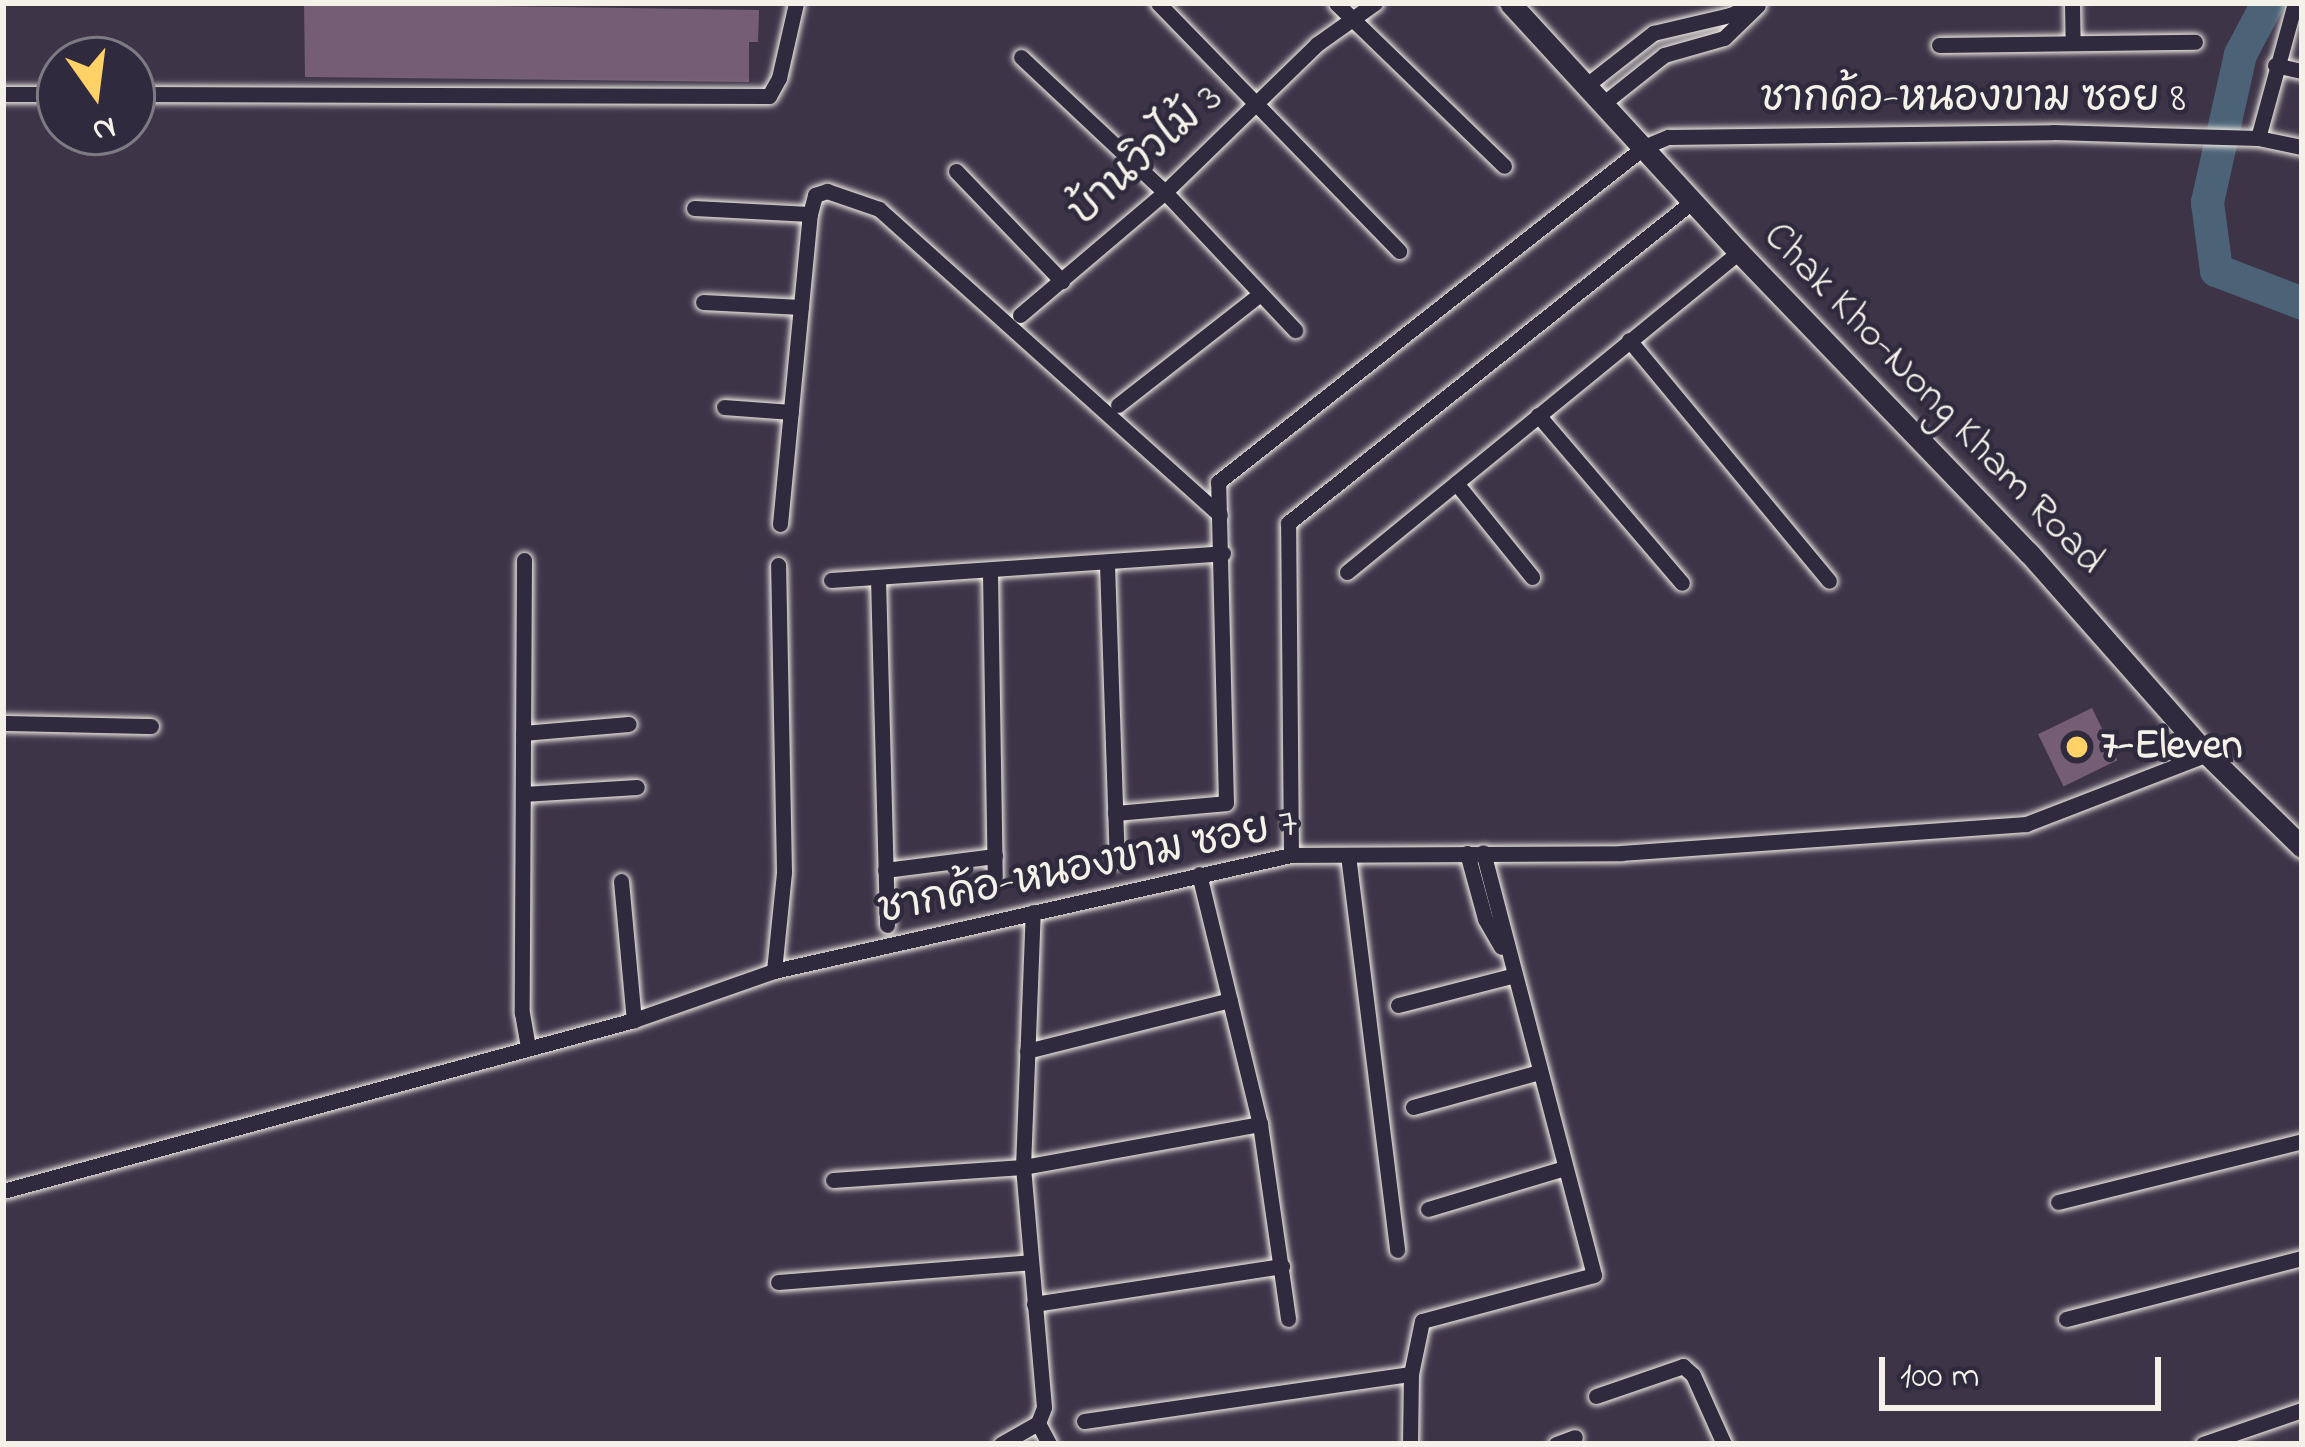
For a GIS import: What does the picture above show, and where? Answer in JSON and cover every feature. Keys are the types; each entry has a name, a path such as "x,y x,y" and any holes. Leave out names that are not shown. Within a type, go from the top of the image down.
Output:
{"street":[{"path":"156,94 769,96 779,77 796,3"},
{"path":"1158,3 1399,251"},
{"name":"บ้านวิวไม้ 3","path":"1020,315 1165,192 1317,44 1375,3"},
{"name":"Chak Kho-Nong Kham Road","path":"1510,3 1739,252 2029,553 2207,754 2302,847"},
{"path":"1588,84 1653,33 1730,15 1759,3"},
{"path":"1605,102 1664,55 1724,38 1759,3"},
{"path":"2072,3 2073,43"},
{"path":"2258,138 2294,3"},
{"path":"1340,4 1504,166"},
{"name":"บ้านวิวไม้ 3","path":"1317,44 1340,4"},
{"path":"1939,45 2195,42"},
{"path":"1021,57 1165,192 1295,331"},
{"path":"2275,65 2302,71"},
{"path":"3,94 36,94"},
{"name":"ชากค้อ-หนองขาม ซอย 8","path":"1644,147 1668,136 2197,136 2258,138 2302,147"},
{"path":"1115,813 1226,803 1223,553 1217,482 1644,147"},
{"path":"956,171 1062,281"},
{"path":"780,524 810,214 819,192 849,195 879,209 1220,514"},
{"path":"1291,855 1288,523 1693,201"},
{"path":"694,208 810,214"},
{"path":"1347,572 1739,252"},
{"path":"1118,405 1260,294"},
{"path":"703,302 801,307"},
{"path":"1629,340 1828,581"},
{"path":"724,407 791,412"},
{"path":"1538,415 1682,583"},
{"path":"1456,483 1532,577"},
{"path":"831,580 990,573 1223,553"},
{"path":"524,560 522,1013 528,1048"},
{"path":"1107,564 1117,861"},
{"path":"774,971 784,872 778,565"},
{"path":"990,573 995,877"},
{"path":"878,578 886,925"},
{"path":"3,723 151,726"},
{"path":"523,733 629,724"},
{"name":"ชากค้อ-หนองขาม ซอย 7","path":"3,1191 634,1020 774,971 1291,855 1621,853 2026,824 2207,754"},
{"path":"523,794 637,787"},
{"path":"1410,1444 1412,1373 1422,1321 1594,1275 1475,853"},
{"path":"1348,855 1397,1250"},
{"path":"885,870 995,856"},
{"path":"1199,874 1260,1124 1288,1318"},
{"path":"621,881 634,1020"},
{"path":"1000,1444 1038,1423 1044,1407 1023,1167 1033,912"},
{"path":"1398,1005 1511,976"},
{"path":"1028,1051 1230,1000"},
{"path":"1414,1107 1539,1072"},
{"path":"833,1180 1023,1167 1260,1124"},
{"path":"2058,1202 2302,1141"},
{"path":"1428,1209 1565,1168"},
{"path":"2066,1319 2302,1258"},
{"path":"778,1282 1030,1262"},
{"path":"1034,1304 1282,1266"},
{"path":"1596,1396 1683,1366 1693,1375 1724,1444"},
{"path":"1084,1421 1412,1373"},
{"path":"2203,1444 2302,1410"},
{"path":"1038,1423 1049,1444"},
{"path":"1556,1444 1574,1437"}],"building":[{"path":"304,3 759,10 758,42 749,42 749,82 305,77"},
{"name":"7-Eleven","path":"2092,708 2117,760 2063,786 2038,734"}],"waterway":[{"path":"2267,3 2240,54 2207,202 2216,270 2302,303"}],"place":[{"name":"7-Eleven","path":"2077,747"}]}
